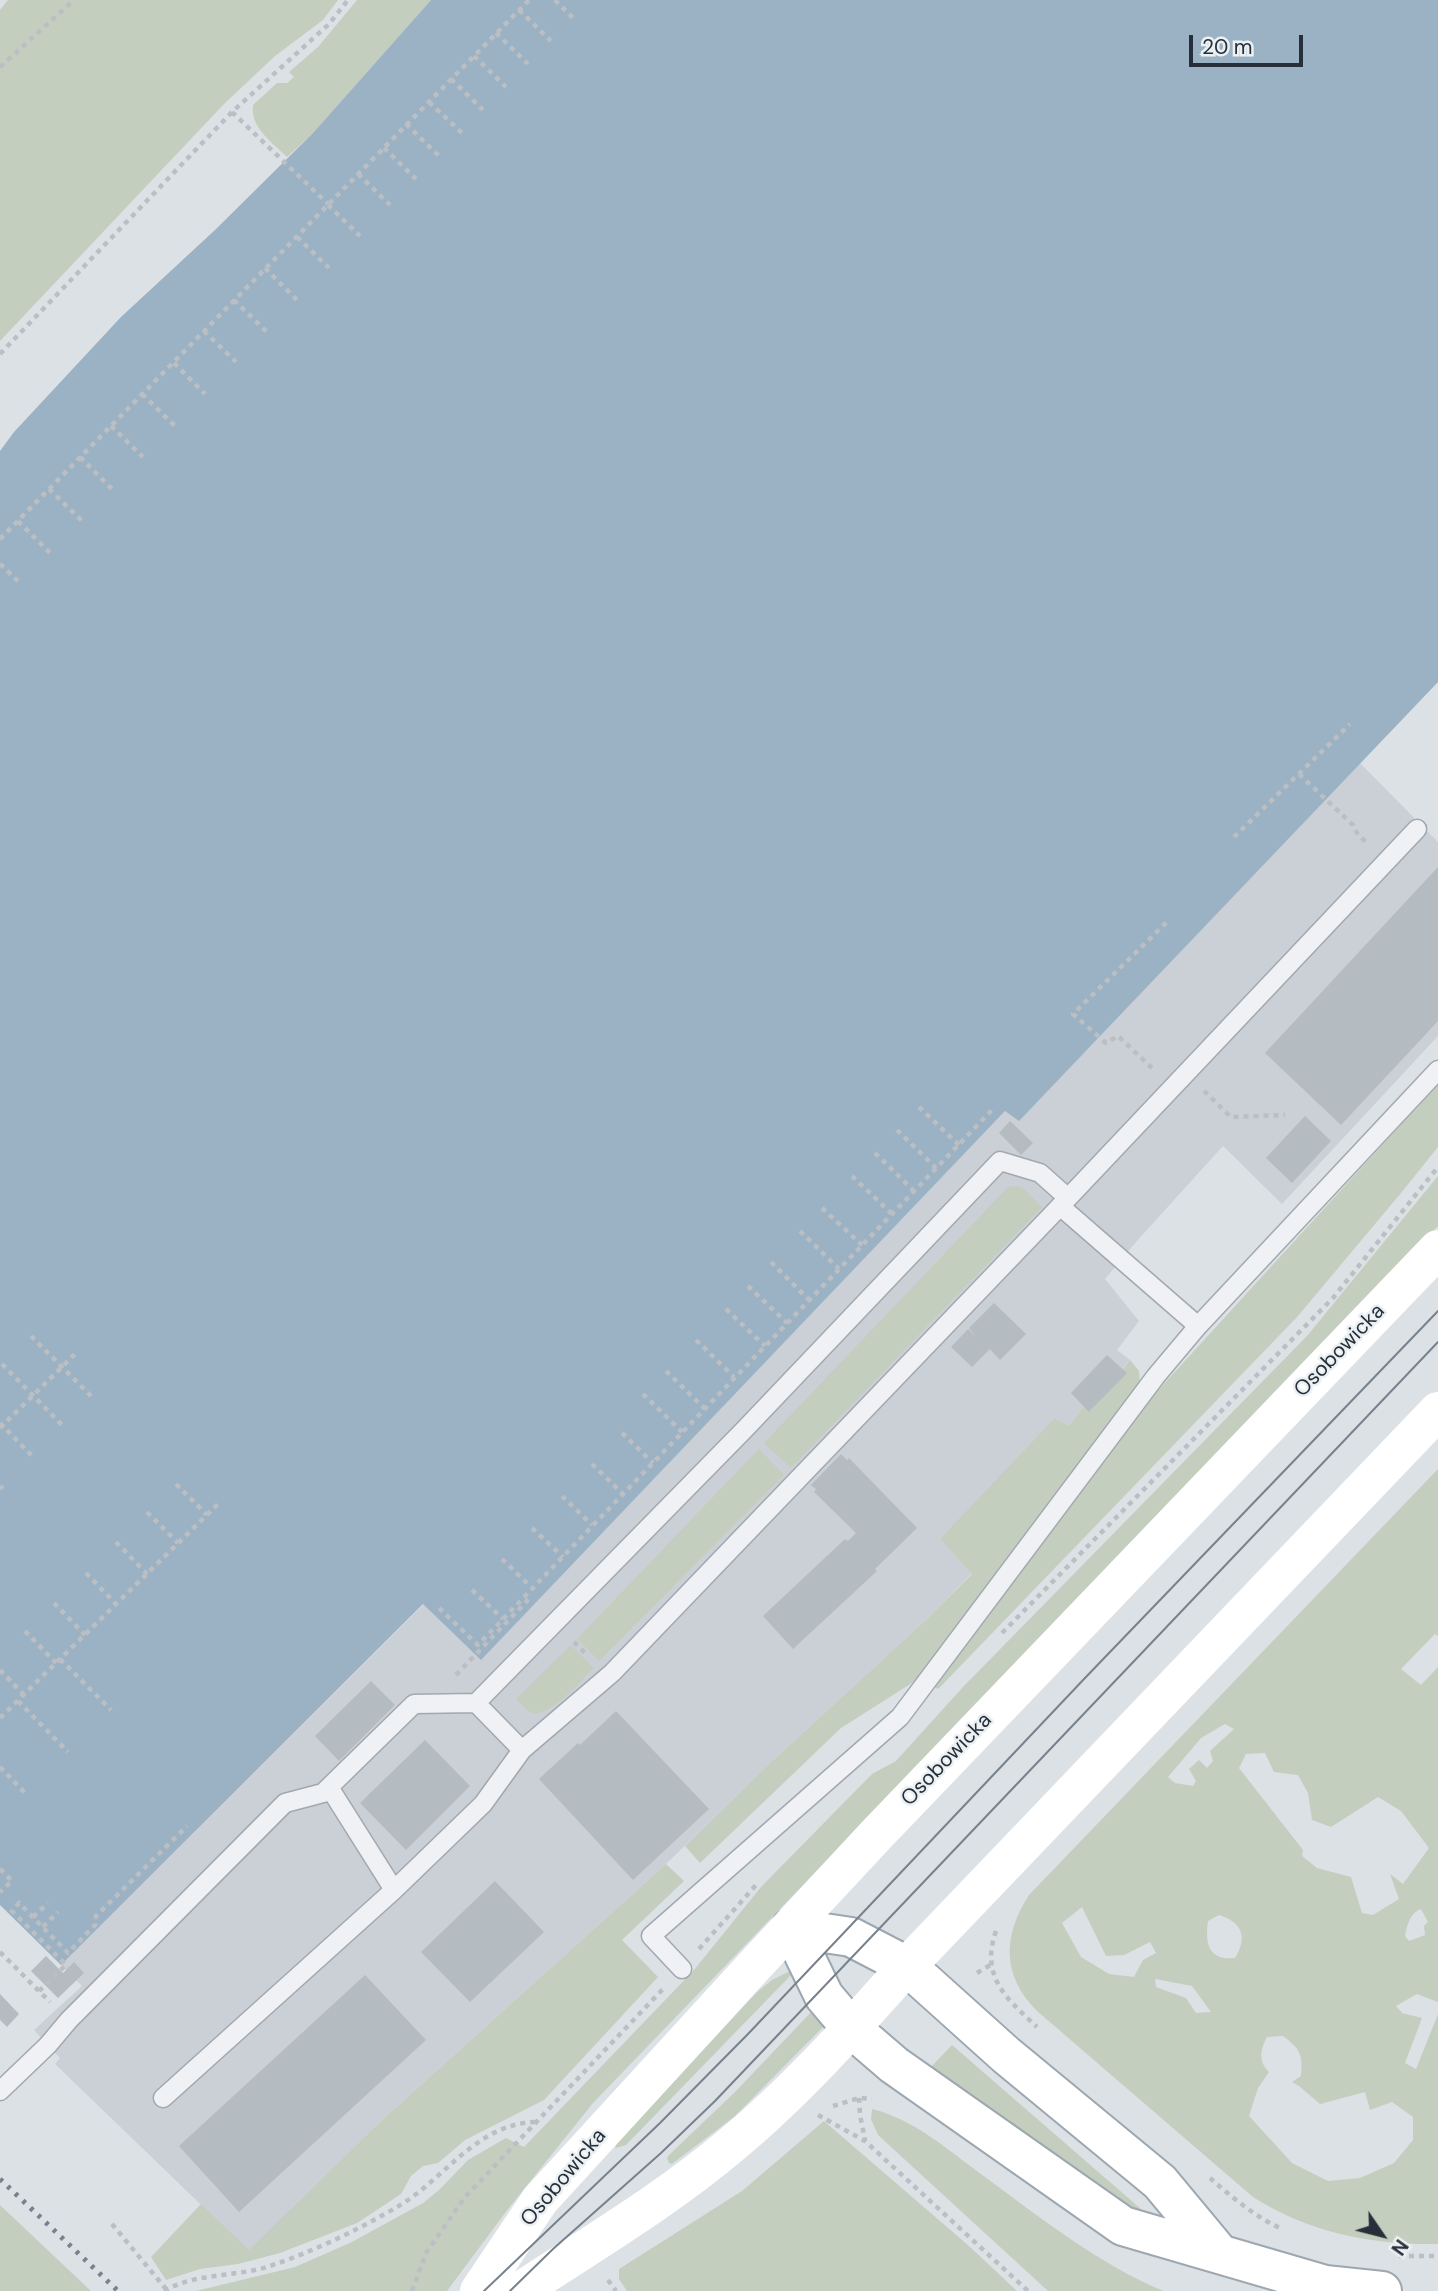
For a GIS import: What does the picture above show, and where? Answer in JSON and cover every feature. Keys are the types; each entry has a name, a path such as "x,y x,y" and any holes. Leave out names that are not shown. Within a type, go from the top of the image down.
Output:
{"street":[{"name":"Osobowicka","path":"479,2291 540,2200 756,1964 876,1835 1438,1249"},
{"path":"520,2291 688,2179 777,2102 851,2028 907,1966 1438,1411"},
{"path":"791,1928 851,1937 907,1966 1006,2055 1160,2182 1219,2253"},
{"path":"791,1928 824,1996 851,2028 894,2065 1122,2226 1325,2284 1382,2291"}],"lane":[{"path":"163,2098 394,1890 483,1804 522,1750 608,1677 1418,829"},
{"path":"682,1969 651,1936 900,1717 1156,1376 1198,1326 1438,1070"},
{"path":"0,2091 285,1803 323,1793 414,1704 476,1703 744,1430 1000,1161 1040,1173 1064,1202 1198,1326"},
{"path":"476,1703 522,1750"},
{"path":"329,1787 394,1890"}],"path":[{"path":"0,67 74,0"},
{"path":"0,354 232,112 329,24 348,0"},
{"path":"0,539 529,0"},
{"path":"555,0 573,18"},
{"path":"519,10 551,41"},
{"path":"496,33 528,64"},
{"path":"474,56 506,87"},
{"path":"451,79 483,110"},
{"path":"429,102 462,133"},
{"path":"232,112 360,236"},
{"path":"406,124 439,156"},
{"path":"384,148 416,179"},
{"path":"358,174 390,205"},
{"path":"297,237 329,268"},
{"path":"265,268 298,300"},
{"path":"234,300 267,332"},
{"path":"204,331 236,362"},
{"path":"173,363 205,394"},
{"path":"142,394 174,426"},
{"path":"111,426 143,457"},
{"path":"80,457 112,489"},
{"path":"50,489 82,521"},
{"path":"18,521 50,553"},
{"path":"0,564 20,583"},
{"path":"1234,837 1350,724"},
{"path":"1299,774 1353,825"},
{"path":"1168,921 1073,1014 1106,1044 1118,1036 1173,1088"},
{"path":"1186,1074 1231,1117 1285,1115"},
{"path":"919,1107 959,1145"},
{"path":"439,1608 478,1645 992,1110"},
{"path":"897,1130 936,1168"},
{"path":"875,1153 914,1191"},
{"path":"852,1176 892,1214"},
{"path":"822,1208 862,1245"},
{"path":"800,1231 839,1269"},
{"path":"771,1262 809,1300"},
{"path":"748,1286 787,1323"},
{"path":"726,1309 765,1346"},
{"path":"31,1336 94,1399"},
{"path":"696,1340 734,1377"},
{"path":"34,1458 1,1426 76,1353"},
{"path":"2,1364 65,1428"},
{"path":"666,1371 705,1409"},
{"path":"643,1394 682,1432"},
{"path":"622,1433 653,1463"},
{"path":"592,1464 623,1494"},
{"path":"176,1484 207,1515"},
{"path":"562,1496 592,1525"},
{"path":"0,1718 220,1502"},
{"path":"147,1511 178,1544"},
{"path":"532,1528 563,1557"},
{"path":"116,1542 147,1574"},
{"path":"502,1559 532,1588"},
{"path":"86,1573 116,1604"},
{"path":"472,1590 503,1619"},
{"path":"475,1655 527,1601 523,1598"},
{"path":"54,1603 85,1635"},
{"path":"555,1623 608,1677"},
{"path":"25,1631 111,1710"},
{"path":"0,1670 24,1695"},
{"path":"18,1701 68,1752"},
{"path":"0,1767 26,1794"},
{"path":"39,1991 66,1965 12,1910 19,1903 68,1952 96,1924 96,1916 187,1826"},
{"path":"0,1869 12,1881 0,1892"},
{"path":"33,1917 48,1903"},
{"path":"43,1927 58,1912"},
{"path":"0,1952 69,2020"},
{"path":"978,1973 992,1964 998,1988 1045,2034"},
{"path":"859,2098 865,2141"},
{"path":"817,2114 865,2141 1028,2291"},
{"path":"112,2224 165,2290 198,2279 265,2267 341,2238 400,2206 466,2150 502,2129 522,2122 535,2122"},
{"path":"1200,2170 1250,2211 1291,2234"},
{"path":"412,2291 425,2253 465,2197"},
{"path":"1394,2255 1438,2256"}],"shaded area":[{"path":"1360,763 1438,842 1438,1036 1282,1204 1223,1146 1105,1279 1139,1321 1117,1350 1130,1360 1123,1368 1127,1373 1089,1412 1084,1406 1069,1426 940,1539 972,1573 929,1617 770,1763 666,1864 382,2120 249,2251 55,2064 60,2058 34,2030 82,1986 61,1965 424,1604 481,1659 1005,1111 1019,1120"}],"green space":[{"path":"8,0 338,0 323,20 275,56 224,104 0,341 0,10"},
{"path":"357,0 431,0 313,133 287,157 258,128 253,105 277,83 287,83 294,77 289,72 318,47"},
{"path":"1438,1084 1438,1147 1298,1316 945,1682 938,1689 933,1686 1009,1582 1151,1398"},
{"path":"1438,1176 1438,1226 593,2103 508,2209 447,2291 196,2291 295,2267 352,2242 423,2203 468,2160 506,2138 524,2147 694,1970 761,1887 872,1774 896,1761 963,1687 1307,1336"},
{"path":"1008,1187 1023,1188 1042,1207 791,1468 764,1443"},
{"path":"1130,1360 1139,1371 1140,1383 915,1681 841,1728 700,1863 685,1846 972,1574 940,1539 1054,1419 1069,1426 1084,1406 1090,1411 1126,1373 1123,1369"},
{"path":"759,1449 784,1475 599,1661 577,1639"},
{"path":"1438,1469 1438,1636 1435,1634 1401,1669 1421,1685 1438,1667 1438,2002 1417,1994 1396,2006 1402,2013 1422,2018 1405,2063 1416,2069 1438,2014 1438,2244 1389,2242 1342,2234 1297,2220 1253,2197 1037,2011 1025,1997 1012,1969 1010,1954 1014,1925 1029,1895","holes":["1225,1724 1234,1729 1210,1751 1213,1761 1207,1768 1199,1760 1189,1769 1196,1781 1193,1786 1175,1783 1168,1777 1201,1738","1265,1753 1274,1772 1298,1775 1308,1793 1312,1820 1331,1827 1378,1797 1401,1811 1429,1848 1403,1884 1390,1874 1399,1899 1373,1915 1362,1913 1351,1877 1317,1868 1302,1856 1303,1850 1239,1768 1246,1754","1082,1907 1106,1956 1124,1955 1150,1942 1156,1953 1143,1960 1134,1977 1109,1974 1081,1957 1062,1923","1421,1909 1428,1922 1424,1926 1425,1935 1409,1941 1405,1936 1414,1913","1219,1915 1238,1926 1242,1937 1235,1958 1219,1957 1210,1949 1208,1921","1155,1979 1192,1986 1211,2012 1196,2013 1186,1998 1156,1987","1283,2036 1301,2057 1301,2076 1292,2082 1320,2104 1365,2092 1370,2110 1392,2102 1413,2117 1413,2140 1394,2163 1360,2178 1328,2181 1292,2163 1249,2116 1258,2088 1269,2072 1262,2060 1267,2037"]},
{"path":"571,1645 594,1668 549,1709 533,1713 529,1711 516,1699"},
{"path":"666,1864 684,1881 622,1940 658,1977 544,2100 465,2140 438,2163 423,2166 411,2176 401,2194 357,2223 280,2253 238,2264 200,2269 166,2280 151,2257 201,2204 249,2250 382,2120"},
{"path":"788,1972 794,1972 626,2145 616,2148 615,2145 756,1993"},
{"path":"815,2008 823,2027 735,2116 672,2164 669,2163 669,2155 735,2092"},
{"path":"952,2045 1141,2209 1141,2213 1138,2215 930,2068"},
{"path":"872,2109 918,2128 1072,2240 1118,2269 1164,2291 1048,2291 878,2135 871,2119"},
{"path":"824,2121 1017,2291 627,2291 619,2279 619,2269 742,2191"},
{"path":"0,2205 91,2291 0,2291"}],"water":[{"path":"431,0 1438,0 1438,682 1019,1121 1005,1111 481,1660 423,1604 61,1965 0,1905 0,451 14,432 121,317 215,230 313,133"}],"building":[{"path":"1438,867 1438,1021 1341,1125 1265,1053"},
{"path":"1305,1116 1331,1141 1292,1183 1266,1158"},
{"path":"1010,1121 1033,1143 1021,1155 999,1133"},
{"path":"994,1303 1026,1334 1000,1360 990,1349 972,1367 951,1347 968,1329 976,1337 969,1328"},
{"path":"1107,1355 1127,1373 1089,1412 1071,1393"},
{"path":"841,1454 847,1460 849,1458 917,1528 875,1569 877,1571 793,1649 763,1616 845,1539 848,1541 856,1533 814,1492 816,1489 811,1485"},
{"path":"371,1681 395,1705 339,1761 315,1736"},
{"path":"616,1711 709,1809 633,1880 539,1779"},
{"path":"425,1740 470,1786 406,1850 360,1803"},
{"path":"495,1881 544,1932 470,2002 421,1952"},
{"path":"46,1956 63,1973 74,1962 84,1973 58,1998 31,1971"},
{"path":"365,1975 426,2040 239,2212 179,2146"},
{"path":"0,1994 19,2014 7,2027 0,2020"}],"tram line":[{"path":"484,2291 660,2123 748,2034 1438,1311"},
{"path":"510,2291 715,2101 1438,1342"}],"railway":[{"path":"0,2179 118,2291"}]}
